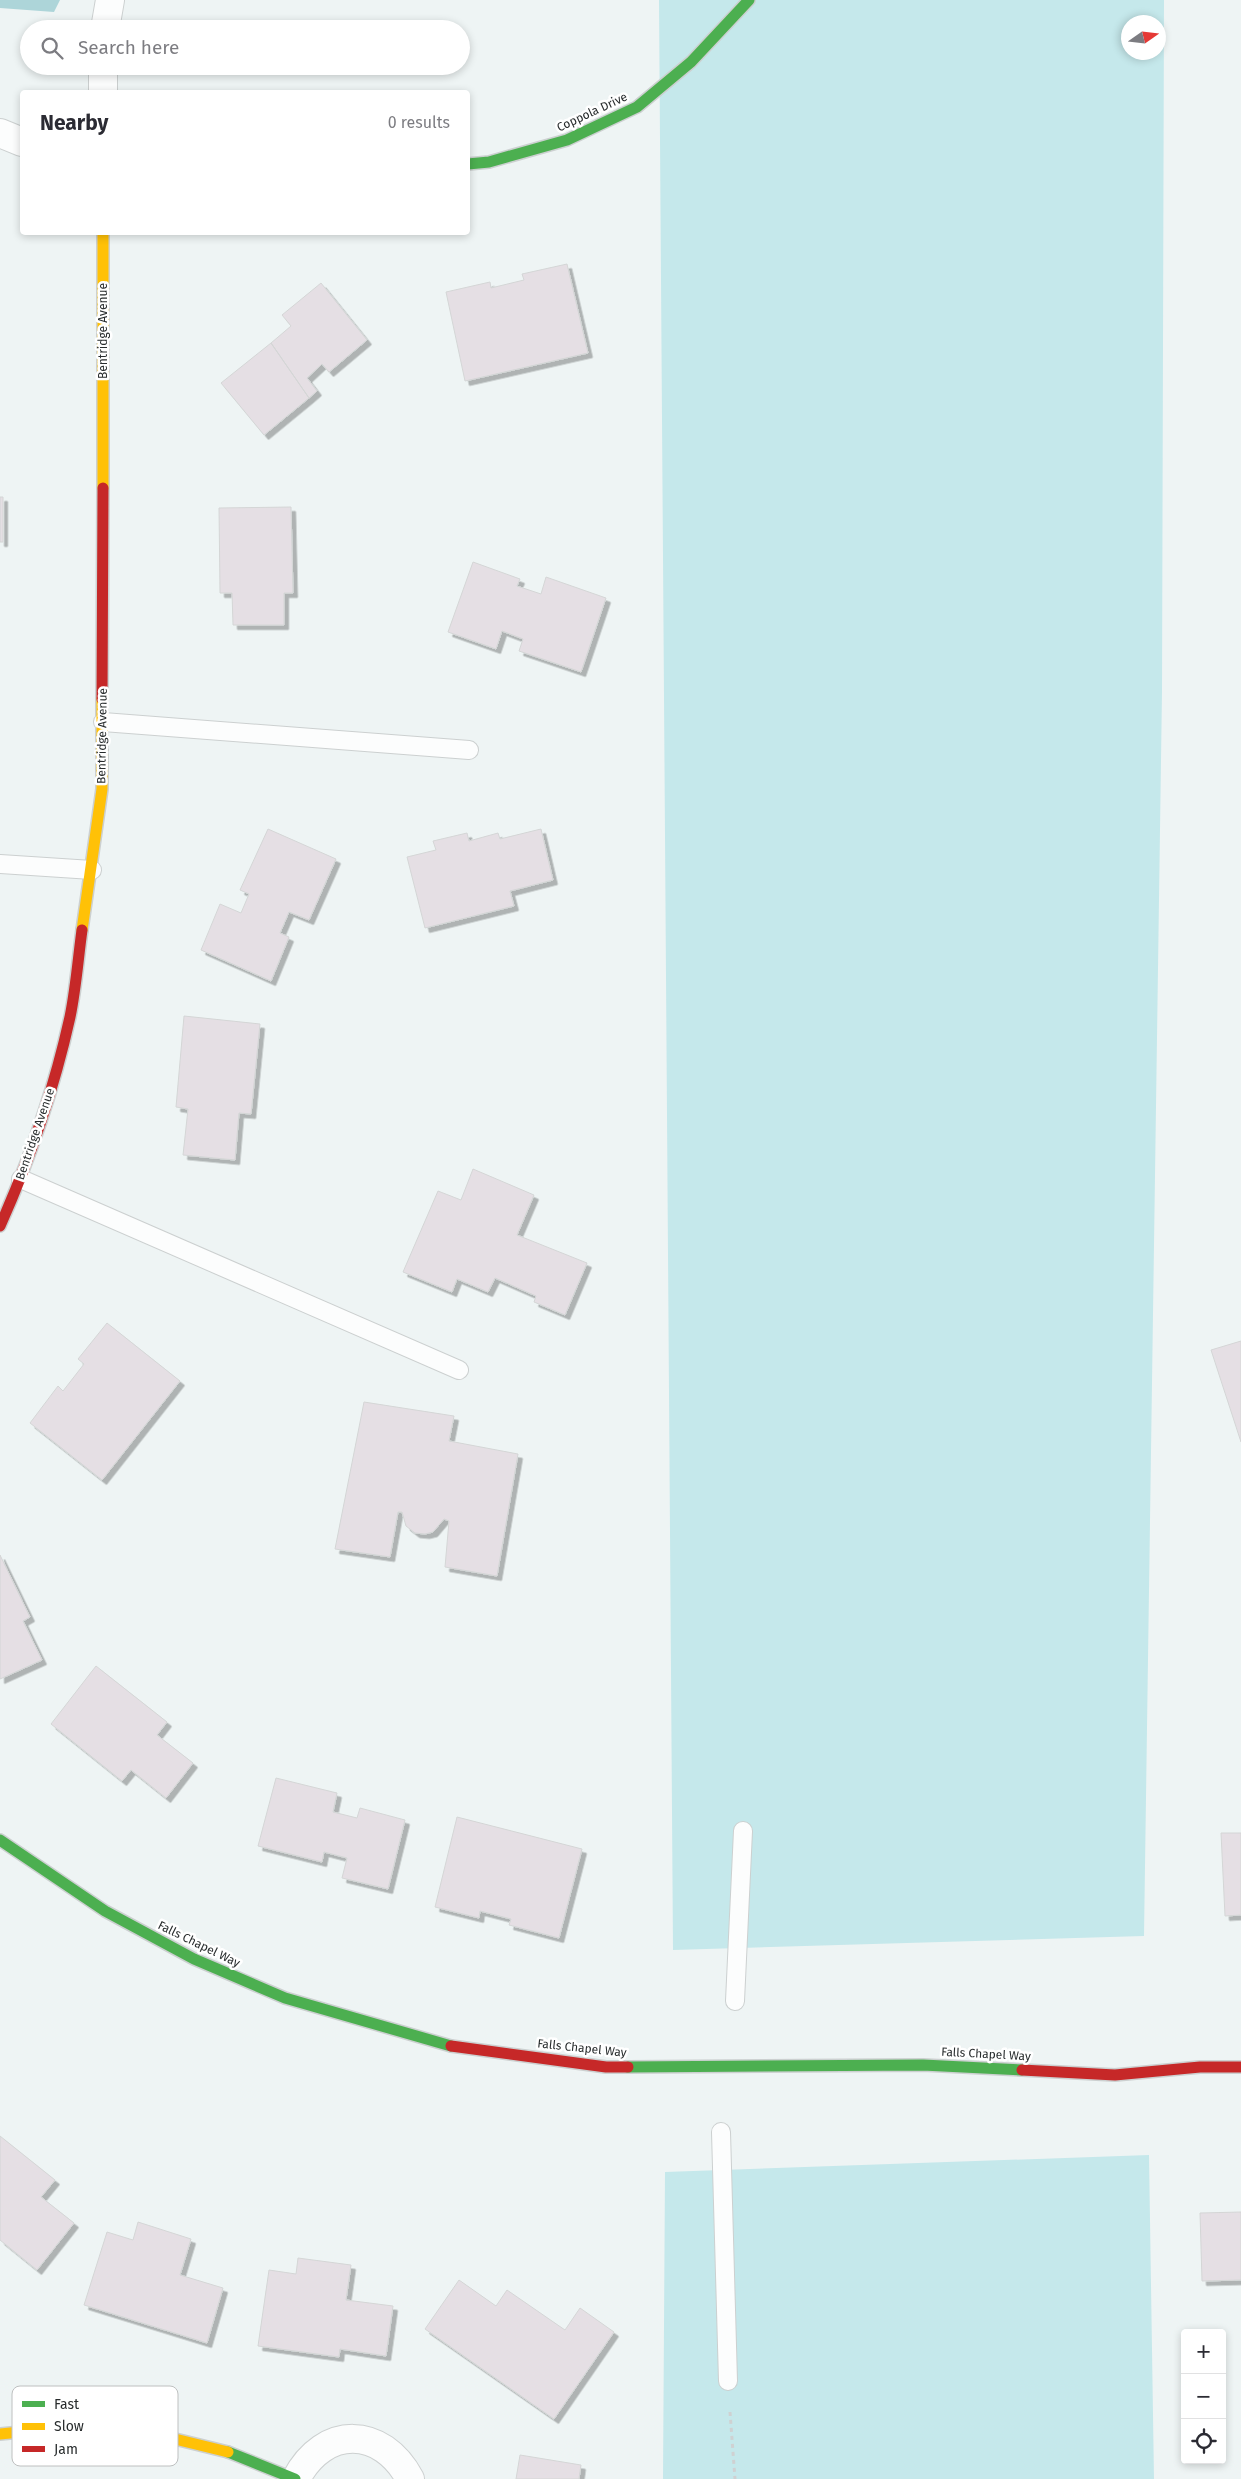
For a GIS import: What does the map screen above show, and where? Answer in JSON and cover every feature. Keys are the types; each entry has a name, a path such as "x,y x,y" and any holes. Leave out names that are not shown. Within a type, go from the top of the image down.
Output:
{"street":[{"path":"107,20 110,0"},
{"name":"Coppola Drive","path":"470,164 489,162 567,140 637,107 691,62 749,0"},
{"path":"103,75 103,90"},
{"path":"0,132 20,141"},
{"name":"Bentridge Avenue","path":"0,1226 21,1179 48,1099 70,1016 102,789 102,235"},
{"name":"Falls Chapel Way","path":"0,1840 105,1911 194,1959 285,1998 442,2045 606,2067 923,2065 1115,2075 1200,2067 1241,2067"},
{"path":"178,2439 219,2448 296,2479 305,2462 318,2450 335,2441 354,2438 372,2442 388,2450 402,2464 410,2479"}],"lane":[{"path":"103,722 469,750"},
{"path":"0,864 92,870"},
{"path":"21,1179 459,1370"},
{"path":"735,2001 743,1831"},
{"path":"721,2132 728,2381"}],"path":[{"path":"728,2381 735,2479"}],"shaded area":[{"path":"0,0 60,0 54,12 0,8"},
{"path":"659,0 1164,0 1164,15 1121,15 1121,60 1164,60 1162,692 1144,1936 673,1950"},
{"path":"1149,2155 1154,2479 663,2479 665,2172"}],"building":[{"path":"567,264 588,353 465,381 446,292 490,282 491,288 524,280 522,274"},
{"path":"321,283 367,340 329,372 322,364 307,378 317,391 309,398 271,343 291,326 282,315"},
{"path":"271,343 309,398 264,435 221,383"},
{"path":"0,497 3,497 3,542 0,542"},
{"path":"291,507 293,593 284,593 284,625 233,625 232,593 220,593 219,508"},
{"path":"473,562 520,579 517,586 541,594 546,577 606,598 581,672 519,651 523,639 502,631 496,649 448,632"},
{"path":"268,829 336,859 309,920 289,912 280,933 289,937 271,981 201,950 220,904 241,913 249,894 240,890"},
{"path":"541,829 553,880 510,891 514,906 425,928 407,857 436,850 433,841 467,833 469,841 498,833 500,839"},
{"path":"184,1016 260,1024 251,1114 239,1113 235,1160 183,1155 188,1109 176,1107"},
{"path":"473,1169 534,1195 517,1235 587,1263 565,1315 534,1302 536,1296 495,1278 488,1292 457,1279 452,1292 403,1272 438,1191 461,1200"},
{"path":"107,1323 180,1381 102,1480 30,1423 58,1386 63,1391 84,1364 78,1359"},
{"path":"1241,1341 1241,1442 1211,1350"},
{"path":"364,1402 454,1416 449,1441 518,1454 497,1576 445,1567 449,1521 444,1519 433,1532 425,1534 415,1533 406,1526 402,1512 398,1512 390,1557 335,1549"},
{"path":"0,1555 30,1617 23,1621 42,1660 0,1679"},
{"path":"96,1666 167,1722 157,1735 193,1763 166,1798 131,1770 122,1781 51,1724"},
{"path":"276,1778 337,1793 333,1812 357,1818 360,1808 405,1820 388,1889 342,1878 347,1858 324,1852 322,1862 258,1846"},
{"path":"457,1817 582,1849 559,1938 509,1925 511,1919 480,1911 479,1918 435,1907"},
{"path":"1221,1833 1241,1833 1241,1915 1225,1916"},
{"path":"0,2136 55,2180 41,2197 74,2223 37,2270 0,2240"},
{"path":"1241,2212 1241,2280 1202,2281 1200,2213"},
{"path":"138,2222 191,2239 180,2275 223,2288 207,2343 84,2305 107,2232 133,2240"},
{"path":"298,2258 351,2265 346,2300 393,2306 386,2356 340,2349 339,2357 258,2346 269,2270 296,2274"},
{"path":"459,2280 496,2306 507,2290 565,2330 580,2308 614,2332 554,2419 425,2329"},
{"path":"520,2455 581,2465 579,2479 516,2479"}],"traffic: fast":[{"path":"470,164 489,162 567,140 637,107 691,62 749,0"},
{"path":"0,1840 105,1911 194,1959 285,1998 451,2046"},
{"path":"628,2067 923,2065 1022,2070"},
{"path":"228,2452 295,2479"}],"traffic: slow":[{"path":"103,235 103,488"},
{"path":"82,930 102,789 102,699"},
{"path":"0,2434 12,2433"},
{"path":"178,2440 228,2452"}],"traffic: jam":[{"path":"102,699 103,488"},
{"path":"0,1226 31,1149 57,1071 72,1006 82,930"},
{"path":"451,2046 606,2067 628,2067"},
{"path":"1022,2070 1115,2075 1200,2067 1241,2067"}]}
